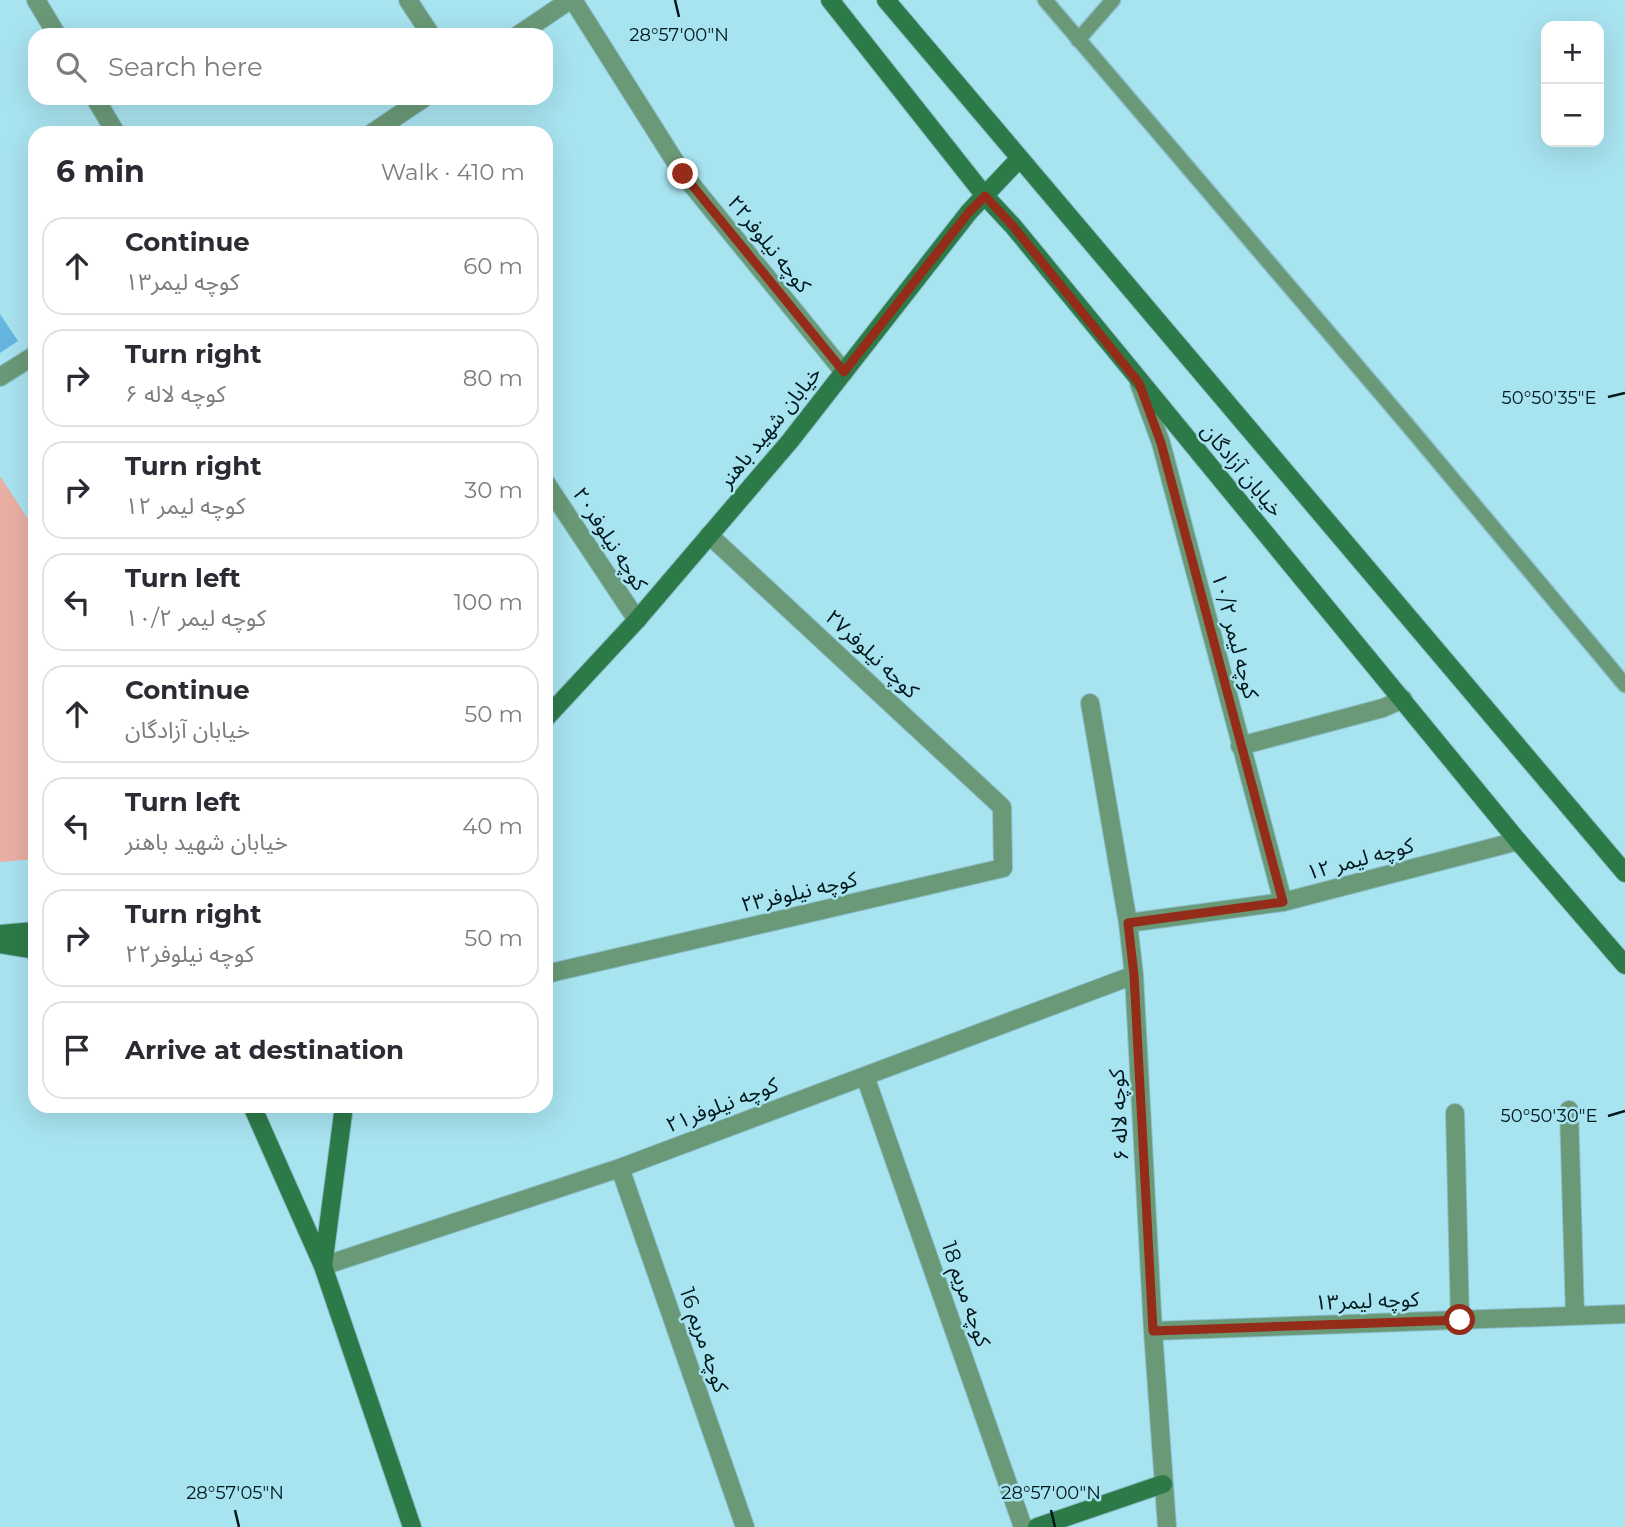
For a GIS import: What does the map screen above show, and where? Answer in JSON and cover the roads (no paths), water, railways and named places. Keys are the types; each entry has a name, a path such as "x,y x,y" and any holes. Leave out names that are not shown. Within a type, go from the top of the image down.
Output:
{"street":[{"path":"36,0 53,28"},
{"path":"408,0 426,28"},
{"path":"529,28 572,0"},
{"name":"کوچه نیلوفر۲۲","path":"572,0 683,174 844,372"},
{"name":"خیابان آزادگان","path":"830,0 985,196 1013,226 1139,383 1403,699 1518,842 1625,965"},
{"name":"خیابان آزادگان","path":"886,0 1625,873"},
{"path":"99,105 112,126"},
{"path":"383,126 414,105"},
{"name":"خیابان شهید باهنر","path":"553,710 636,620 790,441 969,212 1020,158"},
{"path":"0,377 28,359"},
{"name":"کوچه لیمر ۱۰/۲","path":"1139,383 1161,443 1283,902"},
{"name":"کوچه نیلوفر۲۰","path":"553,494 636,620"},
{"name":"کوچه نیلوفر۲۷","path":"709,535 1002,807"},
{"path":"1240,746 1383,708 1403,699"},
{"name":"کوچه لاله ۶","path":"1090,703 1128,923 1134,975 1153,1331 1167,1527"},
{"name":"کوچه نیلوفر۲۳","path":"553,972 1003,868 1002,807"},
{"name":"کوچه لیمر ۱۲","path":"1128,923 1283,902 1518,842"},
{"path":"0,934 28,932"},
{"path":"0,944 28,949"},
{"name":"کوچه نیلوفر۲۱","path":"323,1266 620,1168 1134,975"},
{"name":"کوچه مریم 18","path":"865,1076 1023,1527"},
{"path":"1569,1110 1575,1316"},
{"path":"255,1113 323,1266 412,1527"},
{"path":"323,1266 343,1113"},
{"path":"1455,1113 1460,1320"},
{"name":"کوچه مریم 16","path":"620,1168 745,1527"},
{"name":"کوچه لیمر۱۳","path":"1153,1331 1625,1314"},
{"path":"1037,1527 1163,1484"}],"lane":[{"path":"1045,0 1625,685"},
{"path":"1079,40 1113,0"}]}
